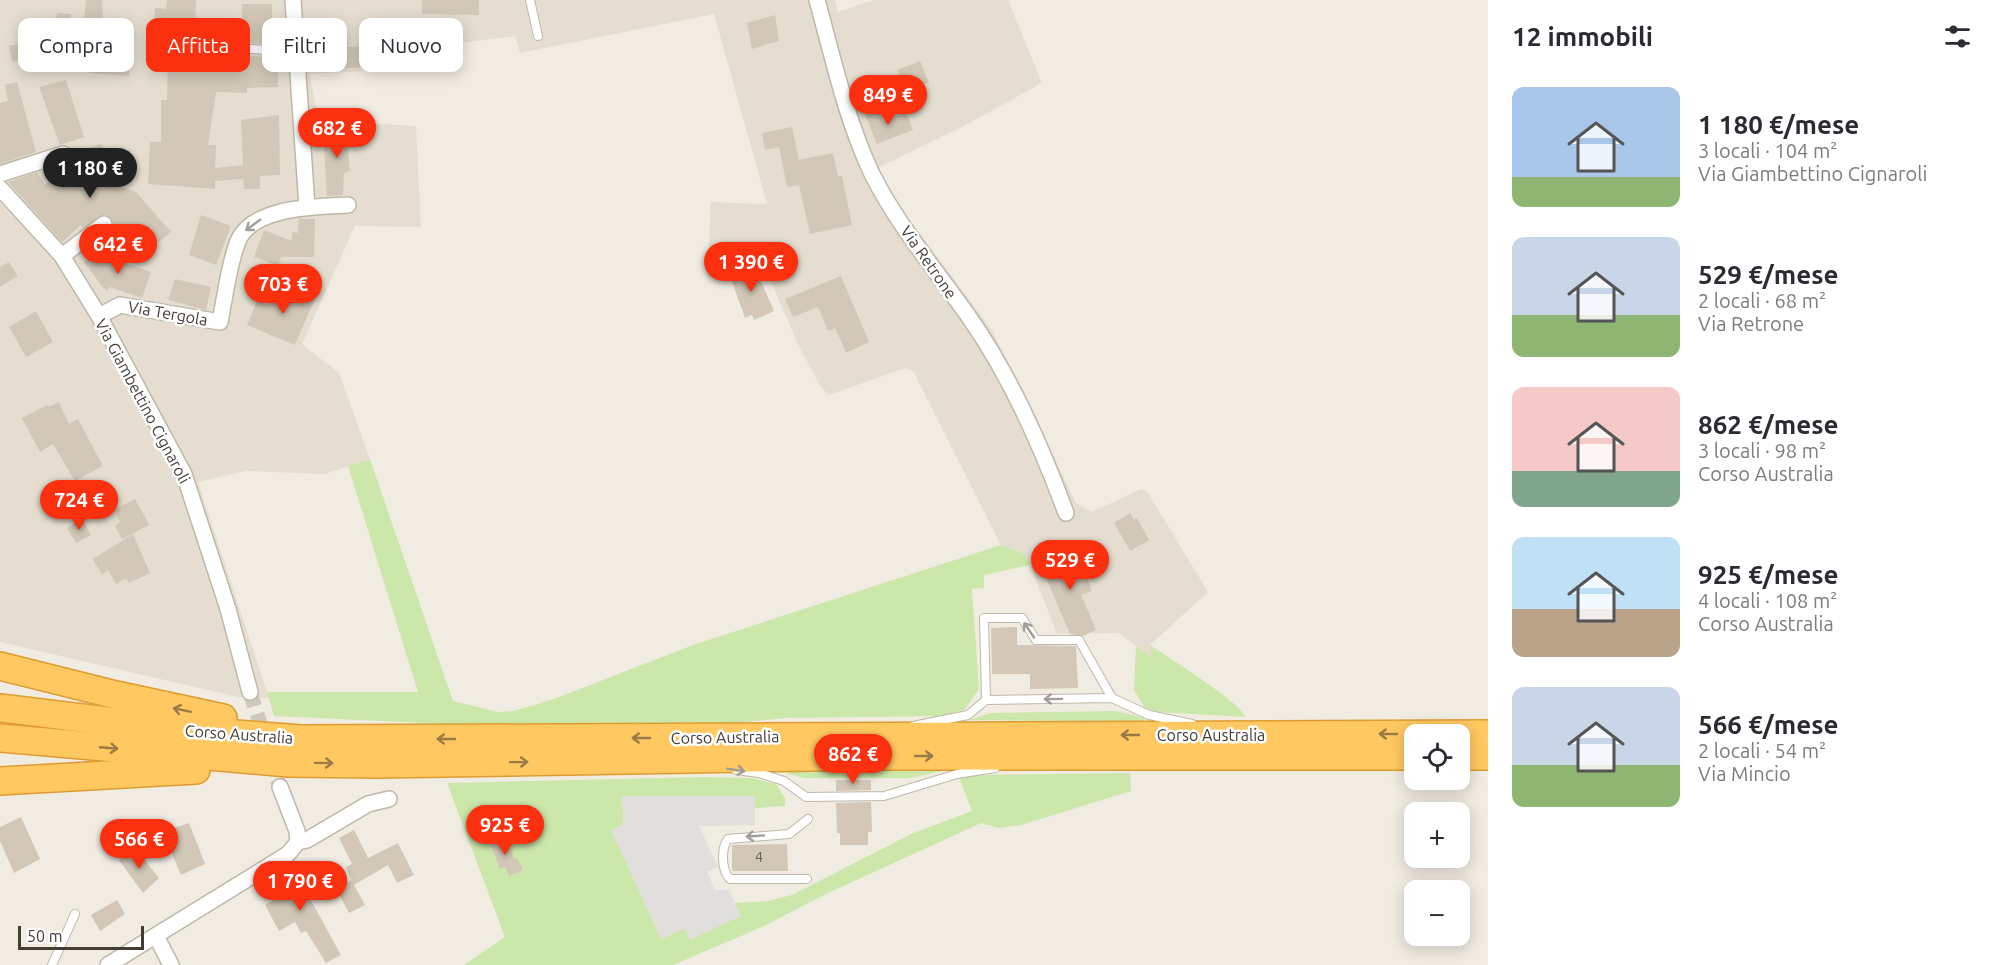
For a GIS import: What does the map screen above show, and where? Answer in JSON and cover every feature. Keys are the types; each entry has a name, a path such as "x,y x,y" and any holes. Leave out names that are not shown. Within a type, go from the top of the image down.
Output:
{"highway":[{"path":"0,666 210,716 298,725 385,739"},
{"name":"Corso Australia","path":"0,708 251,736 385,739 1488,734"},
{"name":"Corso Australia","path":"0,738 284,775 678,760 879,756 1404,756"},
{"path":"1470,756 1488,756"},
{"path":"0,781 179,770 230,770 284,775"}],"street":[{"path":"293,0 294,18"},
{"name":"Via Retrone","path":"816,0 855,132 873,176 922,256 970,318 1006,380 1040,445 1066,513"},
{"path":"298,72 307,207"},
{"path":"0,174 63,154"},
{"name":"Via Giambettino Cignaroli","path":"0,188 62,256 99,316 184,474 228,609 250,692"},
{"name":"Via Tergola","path":"99,316 120,305 220,322 238,240 247,229 265,216 307,207 348,206"},
{"path":"62,256 105,224"},
{"path":"284,775 298,842"},
{"path":"108,965 288,854 298,842 307,840 368,804 389,799"},
{"path":"156,936 171,965"}],"lane":[{"path":"530,0 538,36"},
{"path":"986,700 984,618 1022,618 1036,640 1079,640 1112,698"},
{"path":"885,735 919,723 968,715 986,700 1112,698 1149,715 1231,735"},
{"path":"731,770 772,776 784,781 806,797 884,796 957,774 997,768 1040,756"},
{"path":"678,760 720,768"},
{"path":"807,879 730,879 725,874 723,845 728,838 789,834 808,819"},
{"path":"52,965 75,914"}],"shaded area":[{"path":"0,0 835,0 838,12 873,0 1008,0 1042,83 962,127 877,168 900,207 992,330 1076,503 1092,512 1141,489 1147,491 1208,592 1150,645 1153,659 1119,633 1057,634 1026,555 1001,545 913,371 905,368 829,395 820,386 797,342 762,261 708,259 711,202 767,204 714,14 520,53 515,36 463,43 463,18 359,18 359,72 310,74 318,120 416,126 421,227 355,226 302,344 339,373 370,459 325,474 246,471 198,482 269,698 238,697 0,642"},
{"path":"622,796 755,796 755,825 699,826 718,867 707,872 715,890 729,890 741,916 690,940 685,928 661,939 611,830 623,824"}],"green space":[{"path":"370,459 453,701 498,712 514,711 554,699 693,645 1001,545 1026,555 1030,565 984,575 984,588 972,589 979,689 964,710 943,716 785,718 714,725 530,728 274,716 267,692 418,692 348,466"},
{"path":"1150,645 1218,691 1241,710 1245,717 1159,712 1145,708 1134,690 1136,646 1152,658"},
{"path":"1117,711 1144,718 1144,722 968,720 991,713"},
{"path":"934,767 943,771 911,778 805,778 788,774 788,769"},
{"path":"1130,773 1131,791 1021,825 999,828 981,823 826,894 762,927 673,965 464,965 505,937 447,783 705,777 752,778 776,784 785,798 785,806 755,808 754,796 612,829 661,939 685,928 740,917 735,903 767,901 792,895 911,834 972,811 959,777"}],"building":[{"path":"86,0 102,0 103,18 84,18"},
{"path":"167,0 196,0 195,18 154,18 155,8 166,9"},
{"path":"422,0 479,0 479,15 422,14"},
{"path":"242,4 272,4 272,18 262,18 262,44 250,43 250,18 242,18"},
{"path":"57,13 71,14 71,18 56,18"},
{"path":"775,15 779,41 752,49 747,23"},
{"path":"347,35 348,47 359,46 359,68 347,68"},
{"path":"18,44 18,61 12,62 9,46"},
{"path":"250,56 262,56 262,72 278,72 278,87 247,88 247,93 216,92 208,145 216,145 215,168 243,165 241,120 279,115 280,175 260,176 260,189 244,189 243,179 215,181 215,189 148,184 150,142 161,142 161,100 167,100 168,72 250,72"},
{"path":"920,61 929,82 906,91 897,70"},
{"path":"89,72 129,72 129,76"},
{"path":"66,80 84,137 60,145 39,87"},
{"path":"17,82 36,152 0,164 0,103 8,101 5,85"},
{"path":"878,109 883,121 906,112 913,130 877,144 865,114"},
{"path":"792,127 799,160 833,153 838,176 842,176 852,225 810,234 799,185 787,187 779,147 765,150 762,133"},
{"path":"339,129 339,132 353,130 356,147 348,148 350,171 344,173 343,195 327,196 323,130"},
{"path":"101,144 113,166 129,183 111,183 136,192 171,232 159,242 140,238 132,245 111,218 105,214 83,228 81,225 62,242 8,182 37,172 45,185 85,149"},
{"path":"201,215 231,226 216,265 189,255"},
{"path":"299,219 315,219 314,257 281,257 278,266 254,257 264,230 292,241 292,232 298,233"},
{"path":"101,249 113,264 118,261 151,272 142,298 110,287 107,291 101,285 84,262"},
{"path":"9,262 18,276 0,287 0,267"},
{"path":"754,265 774,311 754,320 752,315 745,318 730,276"},
{"path":"841,276 869,342 846,353 835,328 828,331 818,307 793,317 785,299"},
{"path":"175,279 211,287 206,310 168,300"},
{"path":"284,286 315,298 295,345 247,325 257,301 266,305 268,299 279,301"},
{"path":"36,311 53,342 26,357 9,327"},
{"path":"59,402 69,424 78,419 103,466 75,481 53,444 40,452 22,418 47,405 48,407"},
{"path":"135,499 149,525 122,539 115,526 120,522 114,510"},
{"path":"1130,513 1134,520 1137,518 1149,540 1130,551 1114,523"},
{"path":"82,519 91,535 76,543 67,528"},
{"path":"133,534 150,573 129,583 126,578 116,584 108,570 102,575 93,559"},
{"path":"1066,551 1067,554 1077,551 1092,591 1081,595 1096,630 1083,636 1070,634 1040,564 1049,561 1047,558"},
{"path":"1017,627 1017,645 1076,646 1078,688 1030,689 1030,674 992,674 991,628"},
{"path":"836,780 871,780 871,790 836,791"},
{"path":"871,802 872,832 868,832 868,845 840,845 840,833 837,833 836,803"},
{"path":"21,817 40,859 14,873 0,841 0,827"},
{"path":"189,823 205,864 181,875 163,832"},
{"path":"354,830 368,858 398,843 414,875 397,883 388,865 354,885 365,905 349,913 336,889 351,880 352,882 346,867 352,864 339,838"},
{"path":"505,835 514,859 517,858 523,870 509,876 505,867 500,869 489,841"},
{"path":"787,844 788,871 732,871 732,845"},
{"path":"135,848 159,878 143,893 119,860"},
{"path":"297,866 314,891 308,895 341,955 326,963 306,931 301,933 295,922 279,931 265,905 279,897 270,882"},
{"path":"117,900 125,914 100,931 91,915"}],"tunnel":[{"path":"250,692 280,787"}]}
